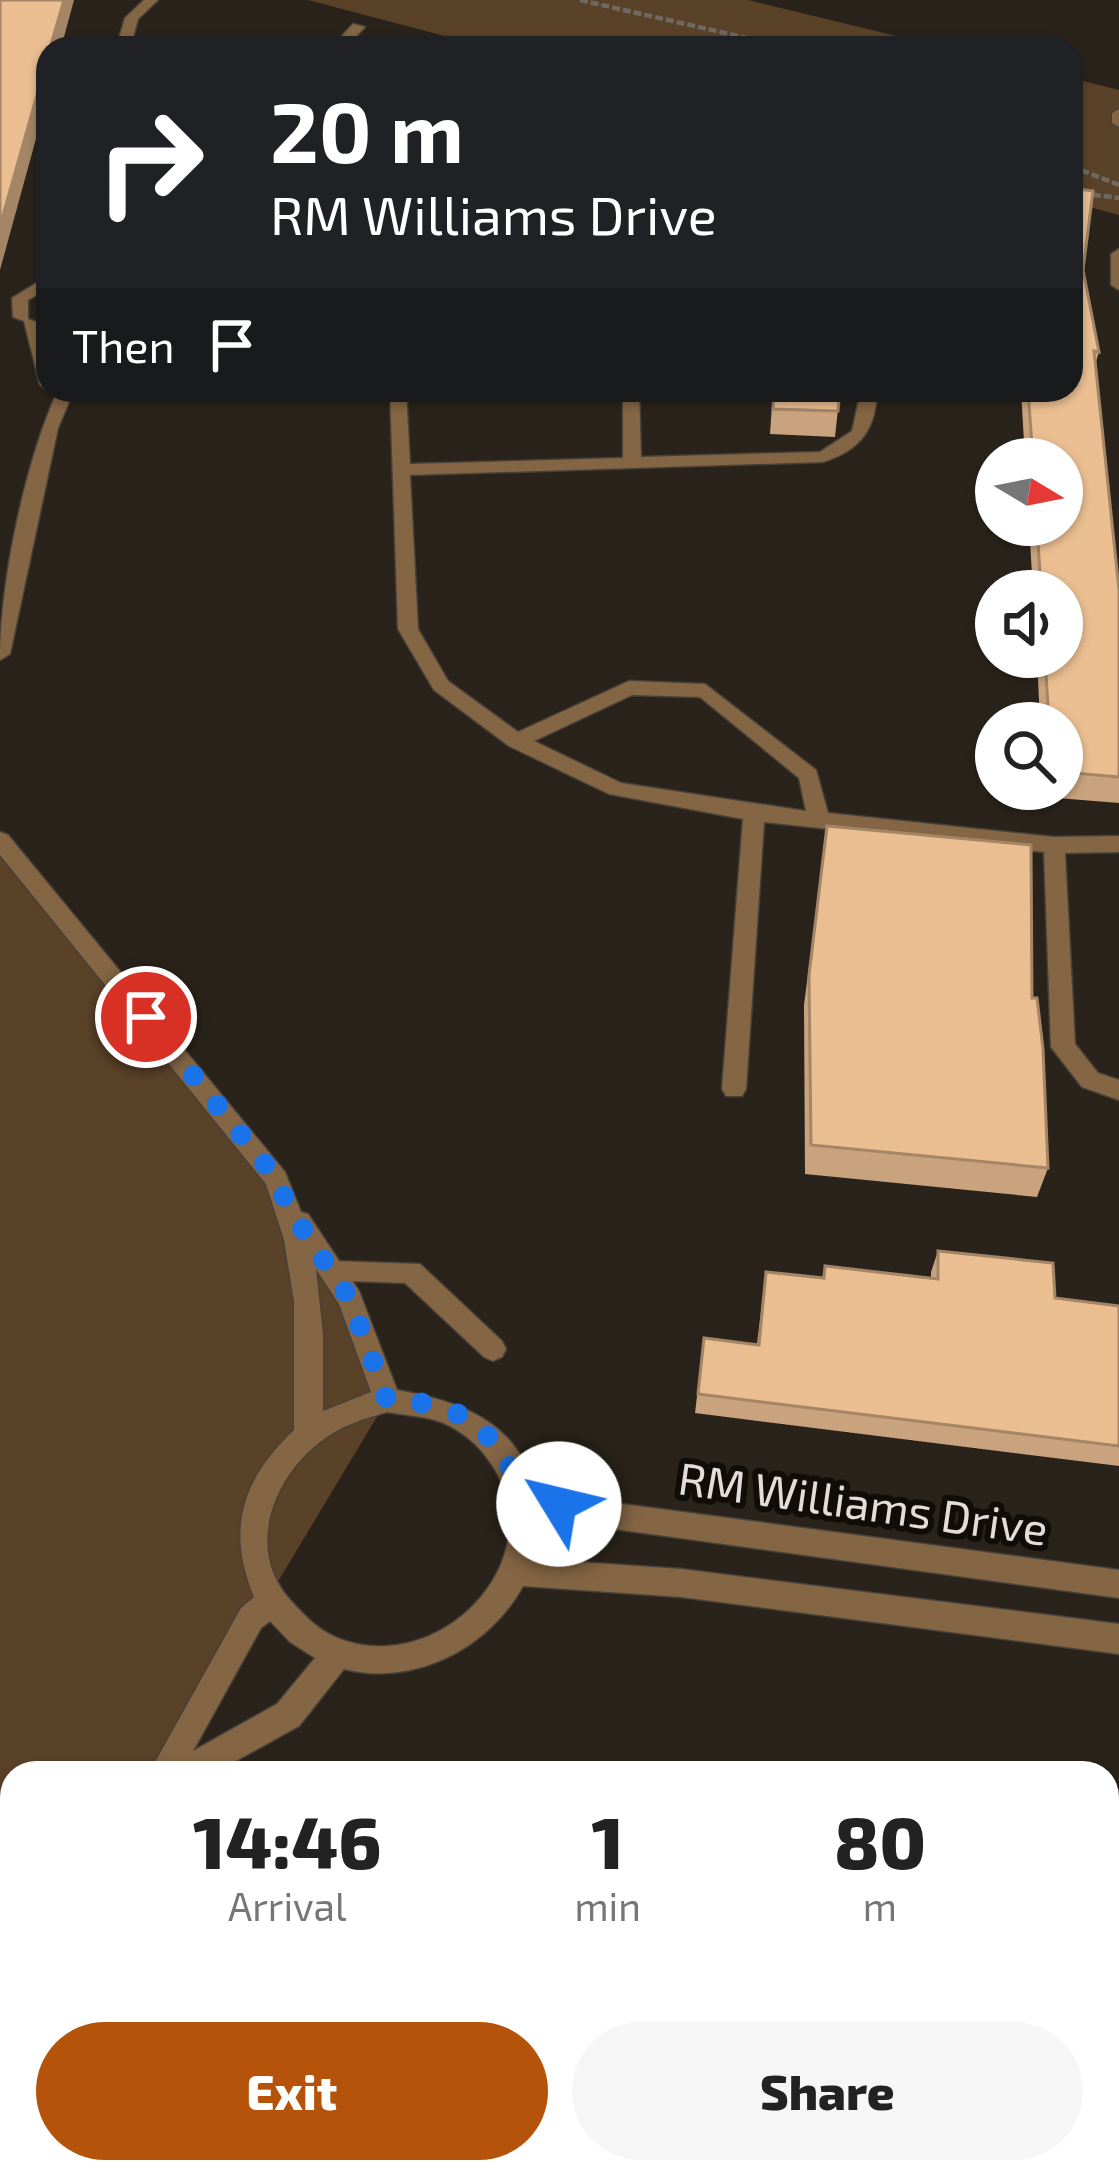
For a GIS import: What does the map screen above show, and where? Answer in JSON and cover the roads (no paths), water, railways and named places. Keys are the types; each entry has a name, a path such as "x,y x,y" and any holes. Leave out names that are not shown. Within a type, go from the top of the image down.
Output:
{"street":[{"path":"127,36 133,18 152,0"},
{"path":"349,36 358,27"},
{"path":"1119,113 1119,123"},
{"path":"1119,254 1119,282"},
{"path":"0,293 36,284"},
{"path":"33,322 20,298 36,286"},
{"path":"0,314 33,322"},
{"path":"48,402 49,428"},
{"path":"0,654 49,428 61,402"},
{"path":"398,402 408,628 441,685 516,741 616,789 754,813 818,815 1054,845 1119,844"},
{"path":"632,402 632,464"},
{"path":"399,470 823,458 852,446 868,427 869,402"},
{"path":"516,741 628,688 705,691 809,775 818,815"},
{"path":"734,1089 754,813"},
{"path":"1054,845 1063,1046 1090,1080 1119,1090"},
{"path":"2,846 276,1178 290,1210 334,1272 387,1400"},
{"path":"290,1210 310,1313 308,1430"},
{"path":"334,1272 411,1272 493,1349"},
{"path":"387,1400 437,1406 485,1430 505,1451 525,1496 527,1534 516,1572 487,1618 432,1652 385,1661 338,1654 316,1644 271,1600 257,1571 253,1538 258,1502 274,1467 308,1430 362,1404 387,1400"},
{"name":"RM Williams Drive","path":"525,1496 592,1514 1119,1584"},
{"path":"516,1572 681,1582 1119,1639"},
{"path":"171,1761 251,1618 271,1600"},
{"path":"206,1761 288,1715 338,1654"}]}
